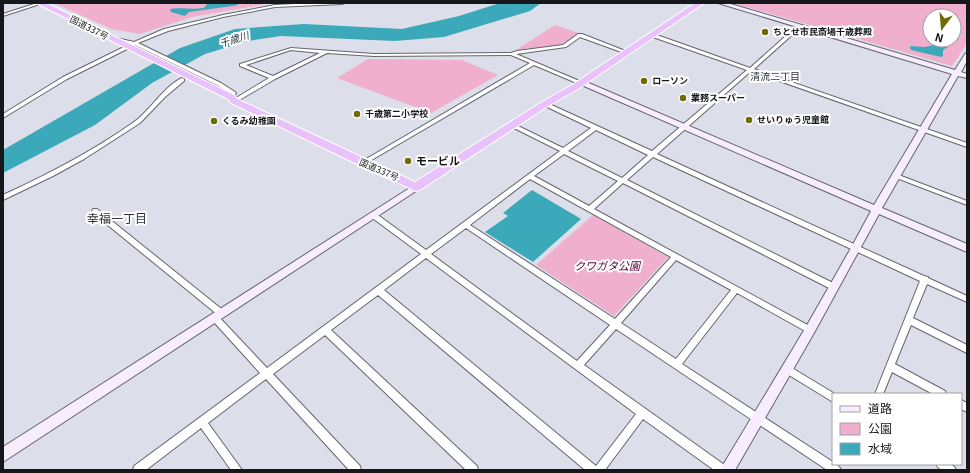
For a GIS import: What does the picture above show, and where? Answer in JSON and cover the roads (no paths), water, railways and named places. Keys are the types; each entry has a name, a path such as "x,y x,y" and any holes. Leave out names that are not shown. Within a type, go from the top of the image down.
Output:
{"highway":[{"name":"国道337号","path":"40,3 104,36 132,46 199,78 233,99 363,163 416,187"},
{"path":"416,187 545,104 581,83 700,3"}],"street":[{"path":"3,15 40,3"},
{"path":"3,116 65,78 166,30 275,6 342,3"},
{"path":"722,3 962,74"},
{"path":"590,209 652,153 686,127 800,26"},
{"path":"273,78 242,65 291,49 394,55 512,54 516,52 564,46 580,35 626,52"},
{"path":"652,35 967,145"},
{"path":"233,99 326,52"},
{"path":"512,54 967,248"},
{"path":"727,470 810,330 856,249 876,210 923,130 962,74 966,59"},
{"path":"363,163 534,63"},
{"path":"3,198 51,175 138,122 163,96 182,80"},
{"path":"545,104 967,299"},
{"path":"512,125 834,287"},
{"path":"138,470 596,127"},
{"path":"530,176 810,330"},
{"path":"896,176 966,200"},
{"path":"3,455 416,187"},
{"path":"95,210 218,316 356,470"},
{"path":"373,215 425,255 722,470"},
{"path":"466,225 836,470"},
{"path":"578,366 675,257"},
{"path":"879,393 925,279"},
{"path":"378,290 593,470"},
{"path":"677,364 735,290"},
{"path":"909,320 967,349"},
{"path":"325,330 473,470"},
{"path":"890,366 940,393"},
{"path":"787,369 832,397"},
{"path":"599,470 642,413"},
{"path":"202,422 237,470"}],"water":[{"path":"233,3 239,5 189,12 185,16 171,12 170,9 200,9 204,8 207,4"},
{"name":"千歳川","path":"500,3 541,3 530,11 444,37 395,41 281,36 248,41 205,54 152,83 95,125 3,173 3,150 180,48 235,29 304,24 402,29 459,16"},
{"path":"910,46 922,48 946,48 943,50 943,56 941,57 911,50"},
{"path":"532,190 581,219 533,262 485,232 508,216 503,213"}],"place":[{"name":"ちとせ市民斎場千歳葬殿","path":"765,32"},
{"name":"ローソン","path":"644,81"},
{"name":"業務スーパー","path":"683,98"},
{"name":"千歳第二小学校","path":"357,114"},
{"name":"せいりゅう児童館","path":"749,120"},
{"name":"くるみ幼稚園","path":"214,121"},
{"name":"モービル","path":"408,161"}],"district":[{"name":"清流二丁目","path":"775,76"},
{"name":"幸福一丁目","path":"117,219"}],"park label":[{"name":"クワガタ公園","path":"607,266"}]}
